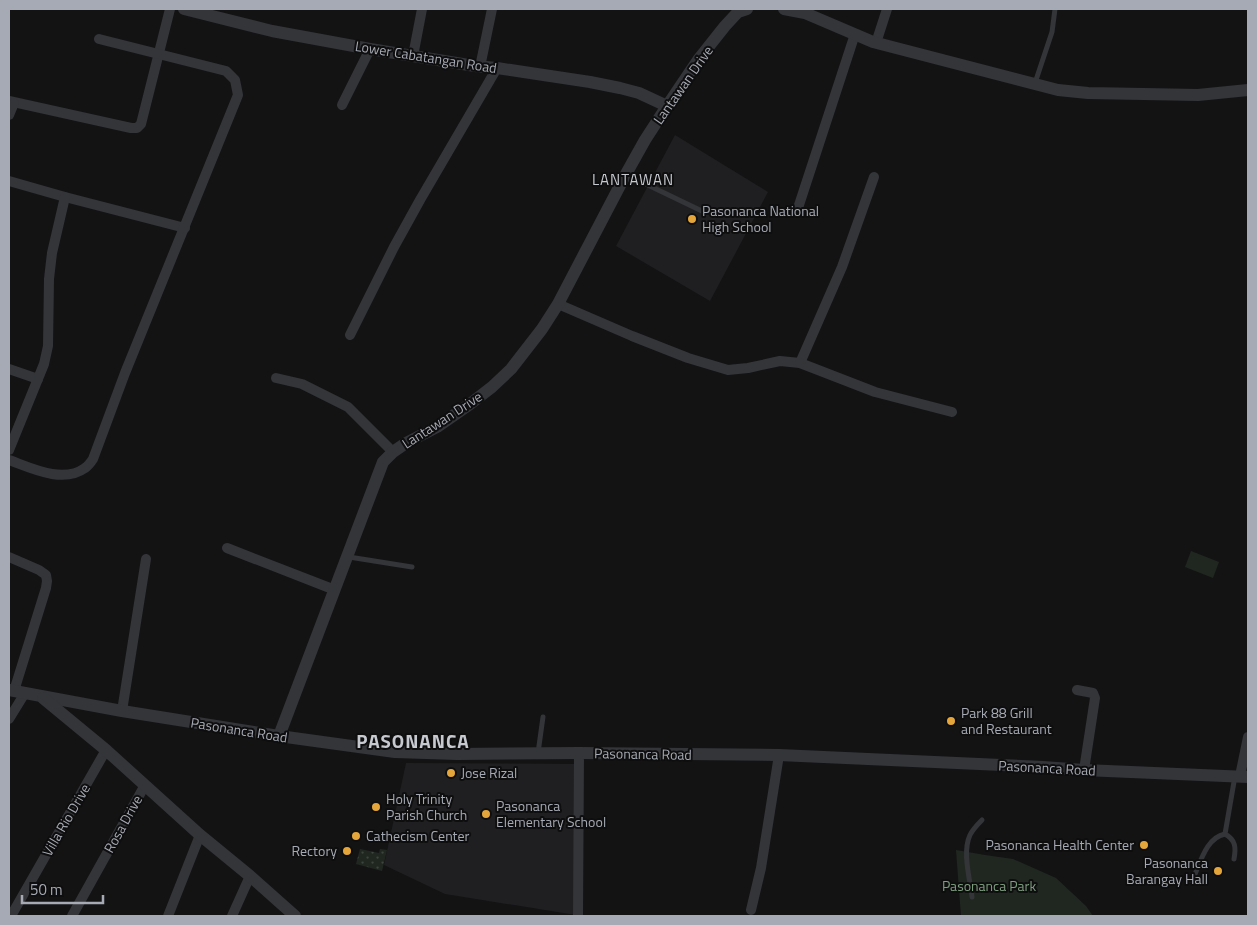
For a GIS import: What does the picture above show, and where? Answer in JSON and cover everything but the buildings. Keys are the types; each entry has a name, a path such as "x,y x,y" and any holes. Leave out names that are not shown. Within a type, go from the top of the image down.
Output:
{"street":[{"path":"9,116 11,102 137,128 141,124 170,9"},
{"name":"Lower Cabatangan Road","path":"184,9 215,12 272,31 370,49 620,88 638,93 667,106"},
{"path":"413,56 422,9"},
{"path":"480,66 492,9"},
{"path":"784,9 805,13 876,43 1058,90 1088,93 1198,94 1248,90"},
{"path":"876,43 887,9"},
{"name":"Lantawan Drive","path":"279,736 383,462 406,443 437,427 470,404 492,388 511,369 536,337 558,304 645,140 698,60 742,10"},
{"path":"799,205 855,34"},
{"path":"9,460 58,475 76,473 86,468 93,459 125,374 238,95 234,80 226,71 98,39"},
{"path":"342,105 370,49"},
{"path":"350,335 394,247 497,68"},
{"path":"800,363 842,267 874,177"},
{"path":"9,180 65,197 185,228"},
{"path":"9,450 44,364 48,346 49,279 52,253 65,197"},
{"path":"558,304 688,358 728,370 780,361 800,363 875,392 952,412"},
{"path":"9,369 38,379"},
{"path":"276,378 302,384 348,407 393,452"},
{"path":"227,548 335,590"},
{"path":"9,557 40,570 46,575 47,581 9,719"},
{"path":"122,711 146,559"},
{"path":"1077,690 1093,693 1095,698 1084,770"},
{"name":"Pasonanca Road","path":"16,691 122,711 395,752 457,754 779,755 1241,776"},
{"name":"Pasonanca Road","path":"41,696 106,750 295,916"},
{"path":"1241,776 1248,737"},
{"name":"Villa Rio Drive","path":"11,916 106,750"},
{"path":"578,916 579,753"},
{"path":"751,910 761,868 779,755"},
{"name":"Rosa Drive","path":"72,916 145,785"},
{"path":"168,916 200,834"},
{"path":"232,916 250,876"}],"lane":[{"path":"1034,84 1052,32 1055,9"},
{"path":"626,174 706,213"},
{"path":"348,556 412,567"},
{"path":"538,753 543,717"},
{"path":"1225,834 1241,776"},
{"path":"972,897 966,858 970,836 982,820"},
{"path":"1225,834 1235,844 1234,859"},
{"path":"1192,881 1209,844 1225,834"}],"shaded area":[{"name":"Pasonanca National High School","path":"675,135 768,192 710,301 616,246"},
{"name":"Pasonanca Elementary School","path":"406,763 579,764 576,915 445,894 384,865"}],"green space":[{"path":"1191,551 1219,562 1213,578 1185,567"},
{"path":"360,849 379,853 380,849 387,850 382,871 356,864"},
{"name":"Pasonanca Park","path":"956,850 1013,859 1056,878 1086,906 1093,916 961,916"}],"place":[{"name":"Pasonanca National High School","path":"692,219"},
{"name":"Park 88 Grill and Restaurant","path":"951,721"},
{"name":"Jose Rizal","path":"451,773"},
{"name":"Holy Trinity Parish Church","path":"376,807"},
{"name":"Pasonanca Elementary School","path":"486,814"},
{"name":"Cathecism Center","path":"356,836"},
{"name":"Pasonanca Health Center","path":"1144,845"},
{"name":"Rectory","path":"347,851"},
{"name":"Pasonanca Barangay Hall","path":"1218,871"}],"district":[{"name":"LANTAWAN","path":"633,180"},
{"name":"PASONANCA","path":"413,741"}]}
